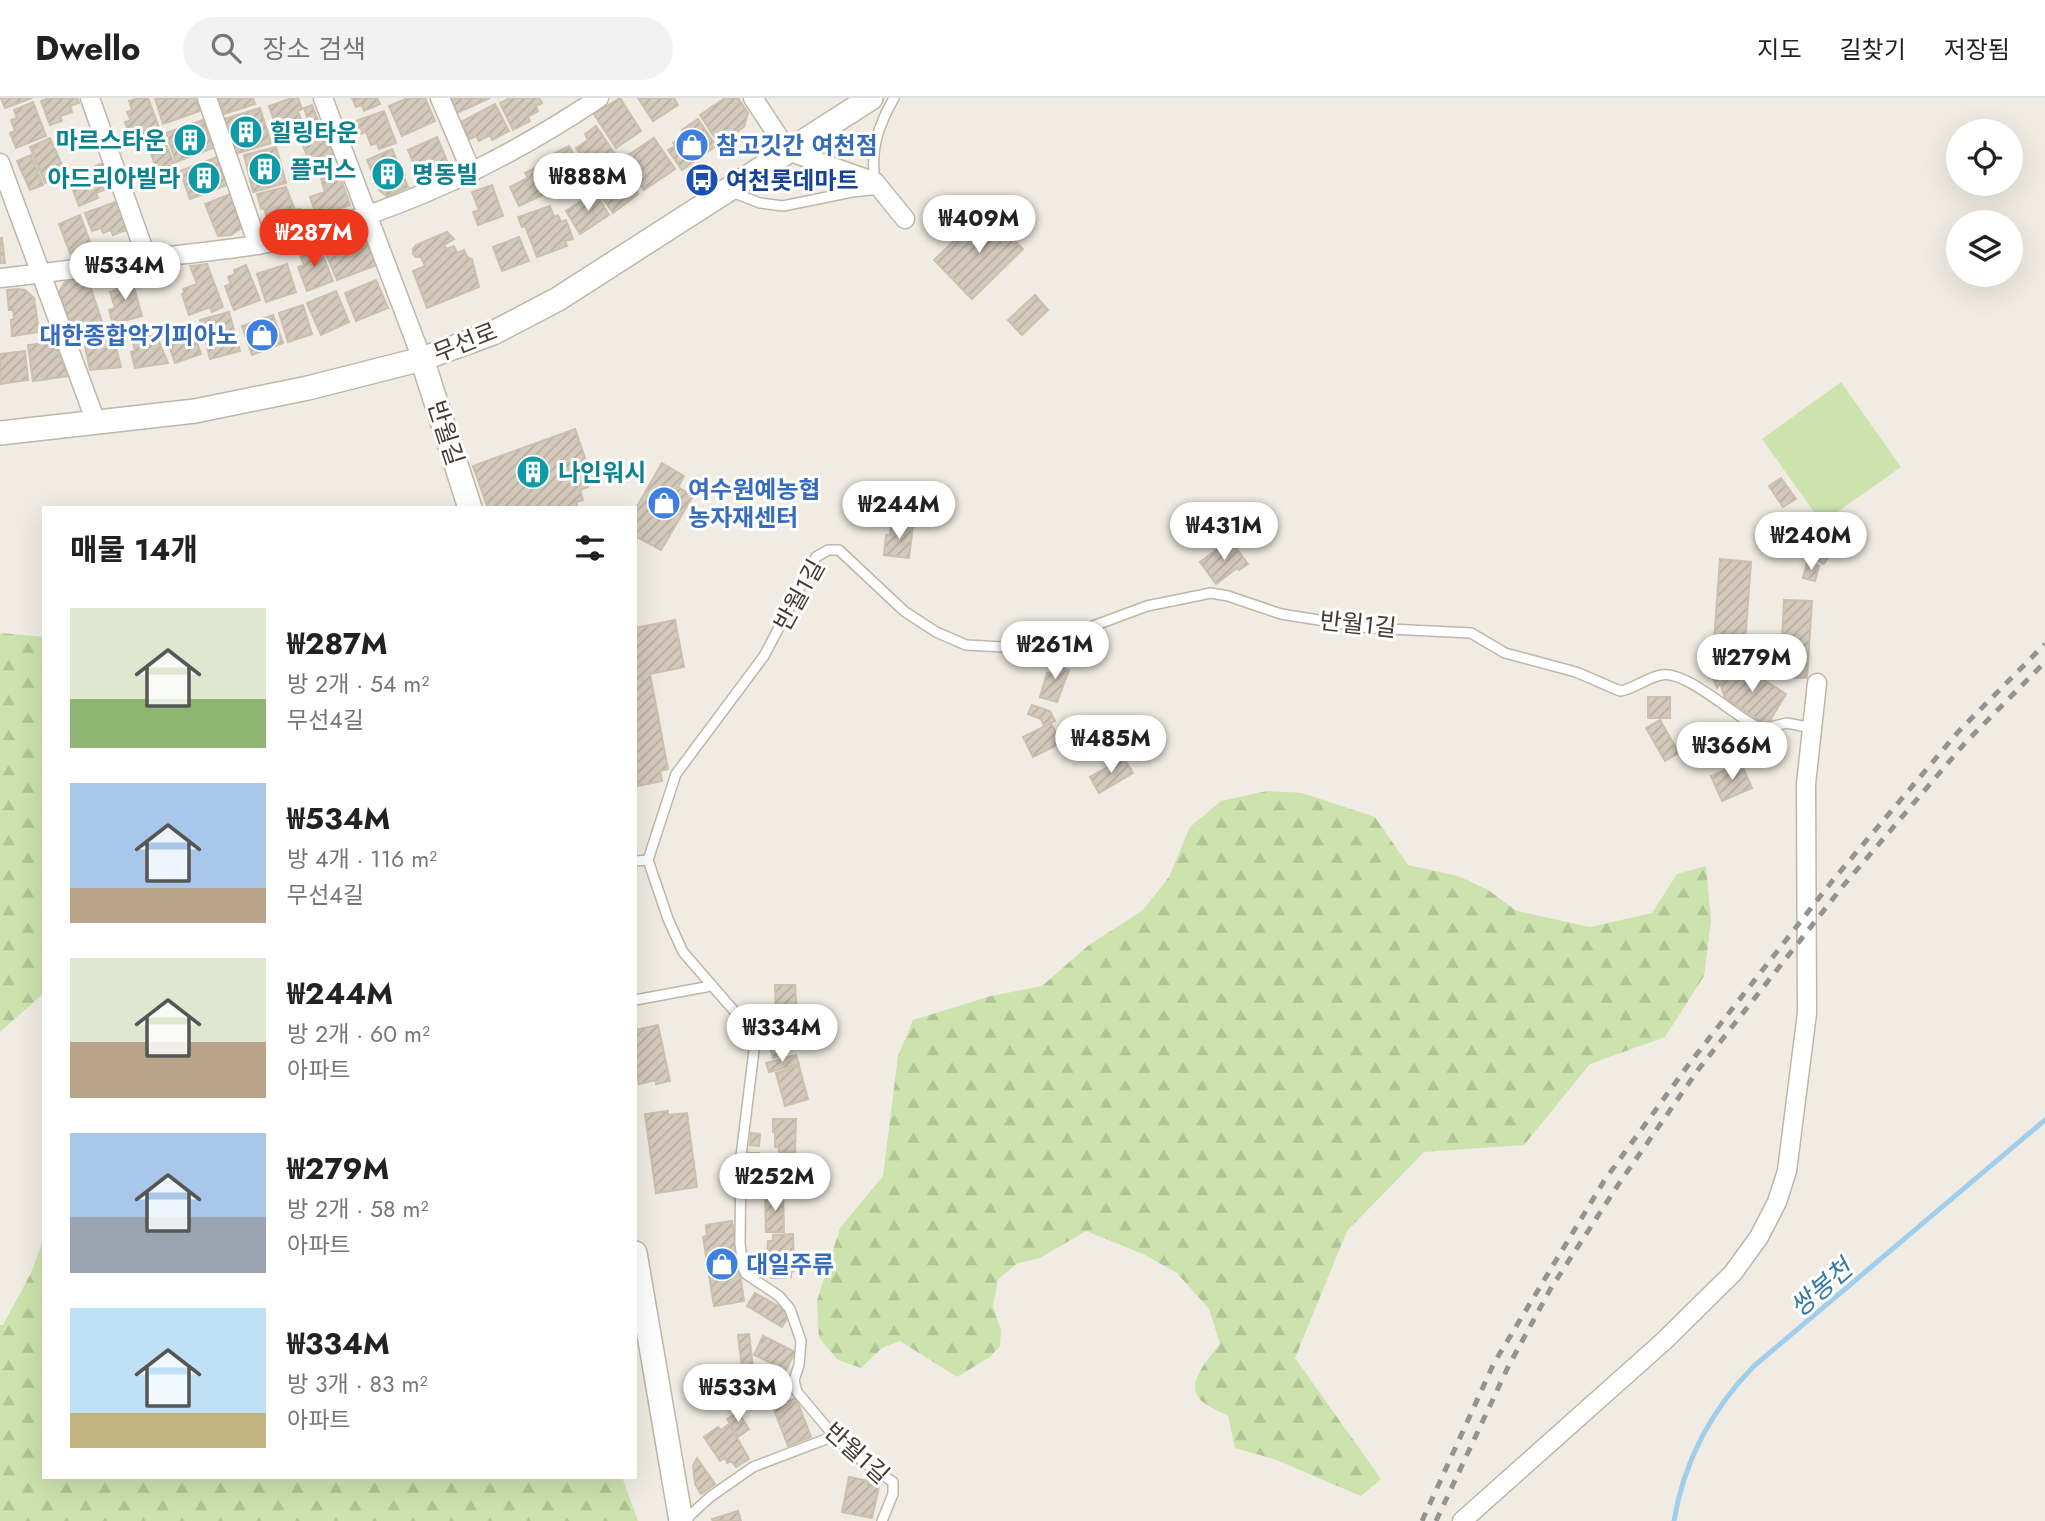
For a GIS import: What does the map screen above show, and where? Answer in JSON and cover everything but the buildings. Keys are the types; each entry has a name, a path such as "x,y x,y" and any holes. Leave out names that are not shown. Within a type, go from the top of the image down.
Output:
{"street":[{"path":"90,98 147,259"},
{"path":"207,98 258,245"},
{"path":"323,98 422,359"},
{"path":"440,98 472,173"},
{"path":"0,278 258,245 318,231 368,215 472,173 540,137 599,98"},
{"path":"753,98 788,151 878,186 905,219"},
{"name":"무선로","path":"0,433 195,411 308,388 422,359 493,333 558,299 871,98"},
{"path":"0,163 96,422"},
{"name":"반월길","path":"422,359 469,506"},
{"path":"1462,1521 1664,1341 1732,1273 1759,1237 1777,1202 1787,1171 1807,1013 1806,784 1817,683"},
{"path":"637,1264 683,1521"}],"lane":[{"path":"727,191 760,203 783,205 878,186 873,168 874,143 894,98"},
{"name":"반월1길","path":"882,1521 893,1494 893,1482 862,1461 834,1436 794,1385 801,1341 790,1309 779,1296 746,1274 743,1268 740,1243 741,1156 754,1050 753,1038 748,1027 689,961 677,939 648,860 676,774 764,656 814,559 824,551 832,549 844,554 904,611 936,632 966,645 1003,647 1050,642 1147,606 1211,593 1281,614 1369,628 1471,633 1505,653 1576,672 1620,691 1658,676 1671,676 1690,684 1756,726 1766,728 1787,723 1812,728"},
{"path":"637,861 648,860"},
{"path":"637,1000 711,986"},
{"path":"683,1521 710,1497 753,1467 834,1436"}],"green space":[{"path":"1841,382 1901,467 1822,523 1762,439"},
{"path":"0,633 42,637 42,995 0,1032"},
{"path":"1267,791 1302,793 1375,817 1408,865 1458,876 1488,890 1517,911 1590,927 1652,913 1677,874 1706,866 1711,920 1704,976 1665,1037 1590,1064 1524,1145 1424,1152 1347,1231 1295,1358 1381,1479 1361,1496 1274,1459 1235,1448 1228,1416 1203,1402 1195,1388 1199,1372 1220,1344 1209,1309 1177,1273 1143,1254 1086,1231 1040,1258 1018,1263 998,1279 993,1306 1001,1330 1000,1346 990,1357 957,1377 900,1341 882,1348 861,1368 838,1360 819,1338 817,1301 840,1228 883,1176 898,1056 913,1020 991,996 1042,986 1089,945 1143,910 1169,877 1190,827 1221,801"},
{"path":"42,1243 42,1479 623,1479 638,1521 0,1521 0,1325 3,1325 31,1273"}],"waterway":[{"name":"쌍봉천","path":"1674,1521 1685,1477 1702,1437 1725,1400 1754,1366 2045,1120"}],"railway":[{"path":"1422,1521 1494,1363 1604,1181 1689,1064 1833,880 1958,732 2045,644"},
{"path":"1436,1521 1508,1367 1551,1288 1698,1070 1843,886 1965,743 2045,662"}],"place":[{"name":"힐링타운","path":"246,132"},
{"name":"마르스타운","path":"190,140"},
{"name":"참고깃간 여천점","path":"692,145"},
{"name":"플러스","path":"265,169"},
{"name":"명동빌","path":"388,174"},
{"name":"아드리아빌라","path":"204,178"},
{"name":"여천롯데마트","path":"702,180"},
{"name":"대한종합악기피아노","path":"262,335"},
{"name":"나인워시","path":"533,472"},
{"name":"여수원예농협 농자재센터","path":"664,503"},
{"name":"대일주류","path":"722,1264"}]}
